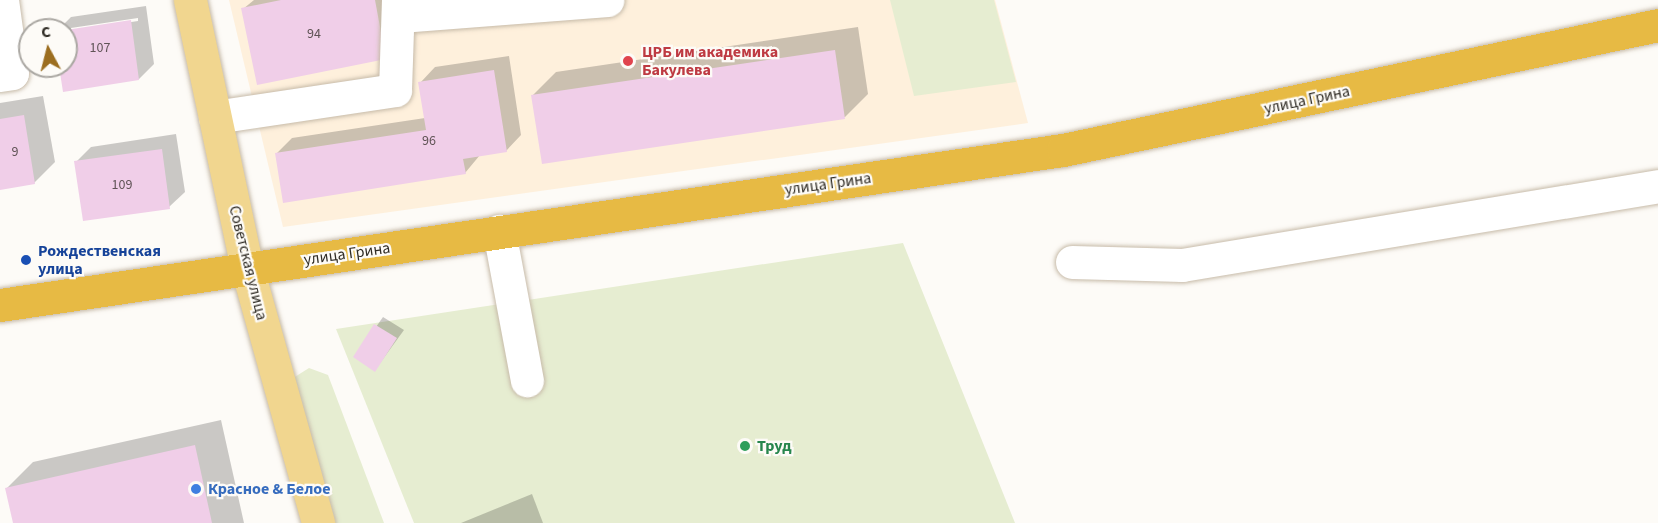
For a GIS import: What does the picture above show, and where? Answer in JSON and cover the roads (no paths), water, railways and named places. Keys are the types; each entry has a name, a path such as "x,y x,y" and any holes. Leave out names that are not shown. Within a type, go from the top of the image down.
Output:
{"highway":[{"name":"улица Грина","path":"0,305 1063,150 1654,26"}],"main road":[{"name":"Советская улица","path":"190,0 247,268 318,523"}],"lane":[{"path":"0,75 12,73 2,0"},
{"path":"215,117 395,90 399,8 607,0"},
{"path":"1072,262 1182,265 1658,186"},
{"path":"499,231 527,381"}],"place":[{"name":"ЦРБ им академика Бакулева","path":"628,61"},
{"name":"Рождественская улица","path":"26,260"},
{"name":"Труд","path":"745,446"},
{"name":"Красное & Белое","path":"196,489"}]}
